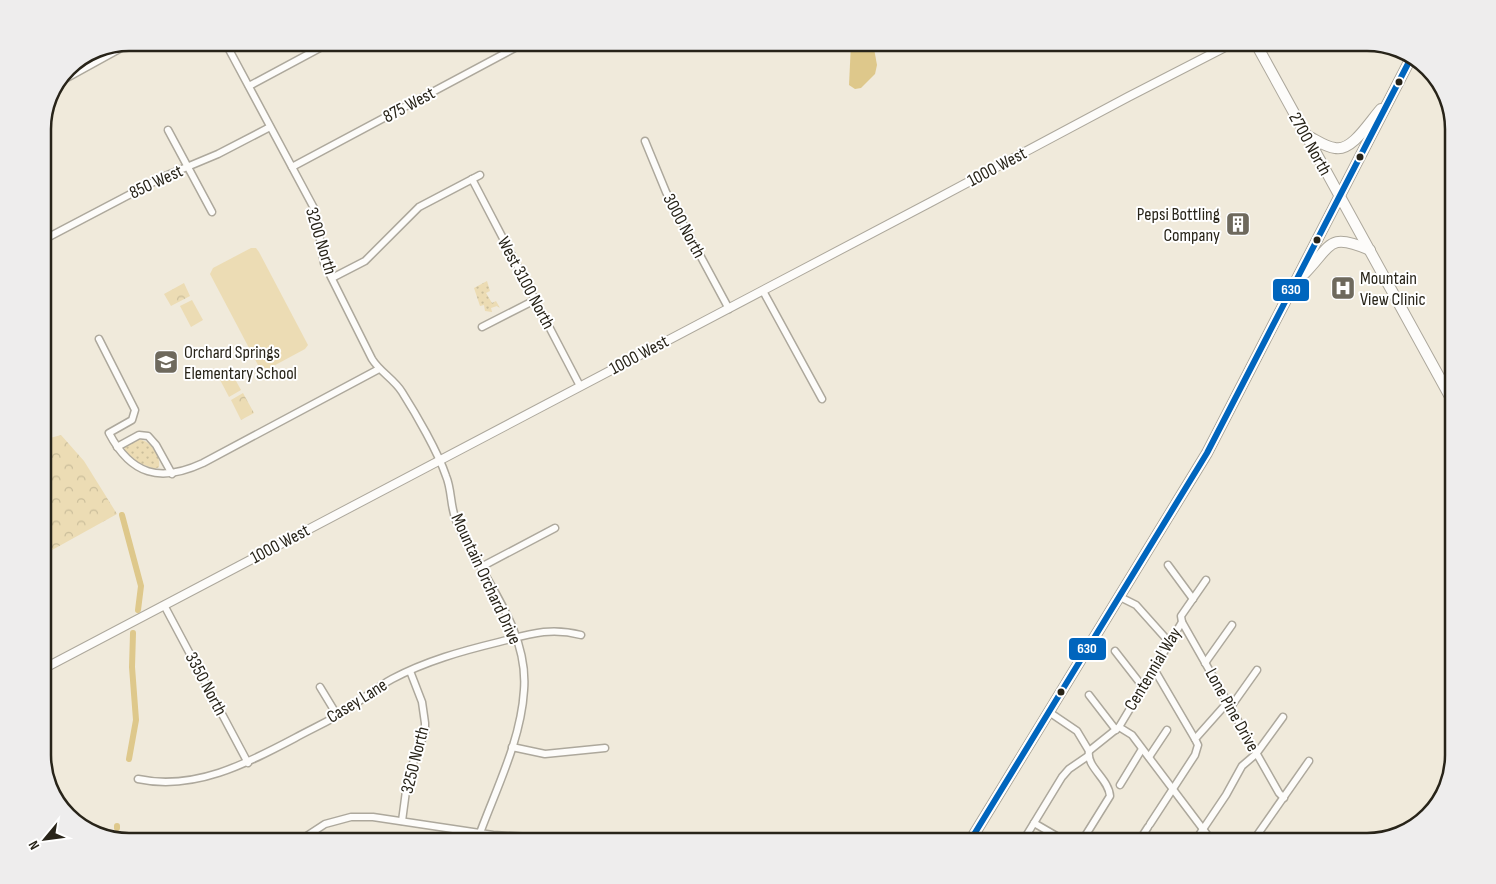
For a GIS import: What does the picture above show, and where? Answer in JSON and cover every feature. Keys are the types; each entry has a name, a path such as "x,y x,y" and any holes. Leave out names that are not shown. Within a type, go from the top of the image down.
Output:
{"main road":[{"name":"2700 North","path":"1260,51 1445,387"},
{"path":"975,833 1207,453 1408,63"},
{"path":"1306,135 1335,148 1346,147 1355,142 1364,128 1390,99"},
{"path":"1297,281 1333,243 1347,242 1370,250"}],"street":[{"name":"3200 North","path":"230,51 314,210 320,250 378,369 402,392 439,460"},
{"path":"249,86 314,51"},
{"name":"875 West","path":"292,167 509,51"},
{"name":"1000 West","path":"51,665 1217,51"},
{"path":"76,73 110,54"},
{"name":"850 West","path":"51,236 157,180 188,168 270,126"},
{"path":"168,130 212,212"},
{"name":"3000 North","path":"645,141 666,192 728,309"},
{"path":"332,278 365,260 419,207 480,175"},
{"name":"West 3100 North","path":"472,180 580,386"},
{"path":"763,291 822,399"},
{"path":"482,327 535,300"},
{"path":"99,339 135,410 132,420 109,433 128,461 151,473 172,474 187,471 378,369"},
{"path":"117,447 139,435 148,436 156,445 172,474"},
{"name":"Mountain Orchard Drive","path":"439,460 446,475 457,522 517,638 524,688 522,710 512,747 480,833"},
{"path":"481,568 556,528"},
{"path":"1168,565 1193,599"},
{"name":"Centennial Way","path":"1028,833 1062,777 1118,728 1182,622 1181,616 1206,580"},
{"path":"1120,596 1136,605 1170,643"},
{"name":"3350 North","path":"164,605 248,763"},
{"name":"Lone Pine Drive","path":"1182,622 1256,754 1284,798"},
{"path":"1205,662 1232,625"},
{"name":"Casey Lane","path":"138,778 155,782 179,782 201,778 248,763 337,715 391,680 458,652 554,630 581,635"},
{"path":"1115,651 1142,687"},
{"path":"1145,833 1198,750 1195,739 1154,670"},
{"path":"1195,739 1229,706 1257,670"},
{"name":"3250 North","path":"402,822 408,776 424,732 425,723 422,702 410,671"},
{"path":"320,687 337,715"},
{"path":"1089,695 1118,728 1132,735 1205,833"},
{"path":"1049,712 1077,732 1110,788 1110,796 1087,833"},
{"path":"1201,833 1242,766 1256,754 1283,717"},
{"path":"1149,757 1167,730"},
{"path":"512,747 545,754 605,748"},
{"path":"1120,785 1142,749"},
{"path":"1259,833 1309,761"},
{"path":"312,833 325,824 351,817 373,817 480,833"},
{"path":"1034,823 1050,833"}],"green space":[{"path":"251,248 256,248 259,252 308,345 305,349 266,370 261,369 258,365 210,274 213,268"},
{"path":"487,281 490,291 486,293 492,303 496,301 500,308 497,306 491,308 492,312 485,311 484,305 480,306 474,288"},
{"path":"184,283 190,296 171,306 164,294"},
{"path":"192,300 203,320 191,327 180,306"},
{"path":"230,370 241,390 229,397 218,376"},
{"path":"243,393 254,413 241,420 231,400"},
{"path":"61,435 84,461 117,514 51,551 51,438"},
{"path":"137,440 150,445 156,453 159,467 155,469 139,463 125,452 125,446"}],"shaded area":[{"path":"851,51 874,51 877,65 875,74 861,88 855,89 849,85"}],"waterway":[{"path":"122,515 141,586 138,610"},
{"path":"129,759 136,720 132,667 133,633"}],"transit line":[{"name":"630","path":"975,833 1207,453 1408,63"}],"place":[{"name":"Pepsi Bottling Company","path":"1238,224"},
{"name":"Mountain View Clinic","path":"1343,288"},
{"name":"Orchard Springs Elementary School","path":"166,362"}]}
